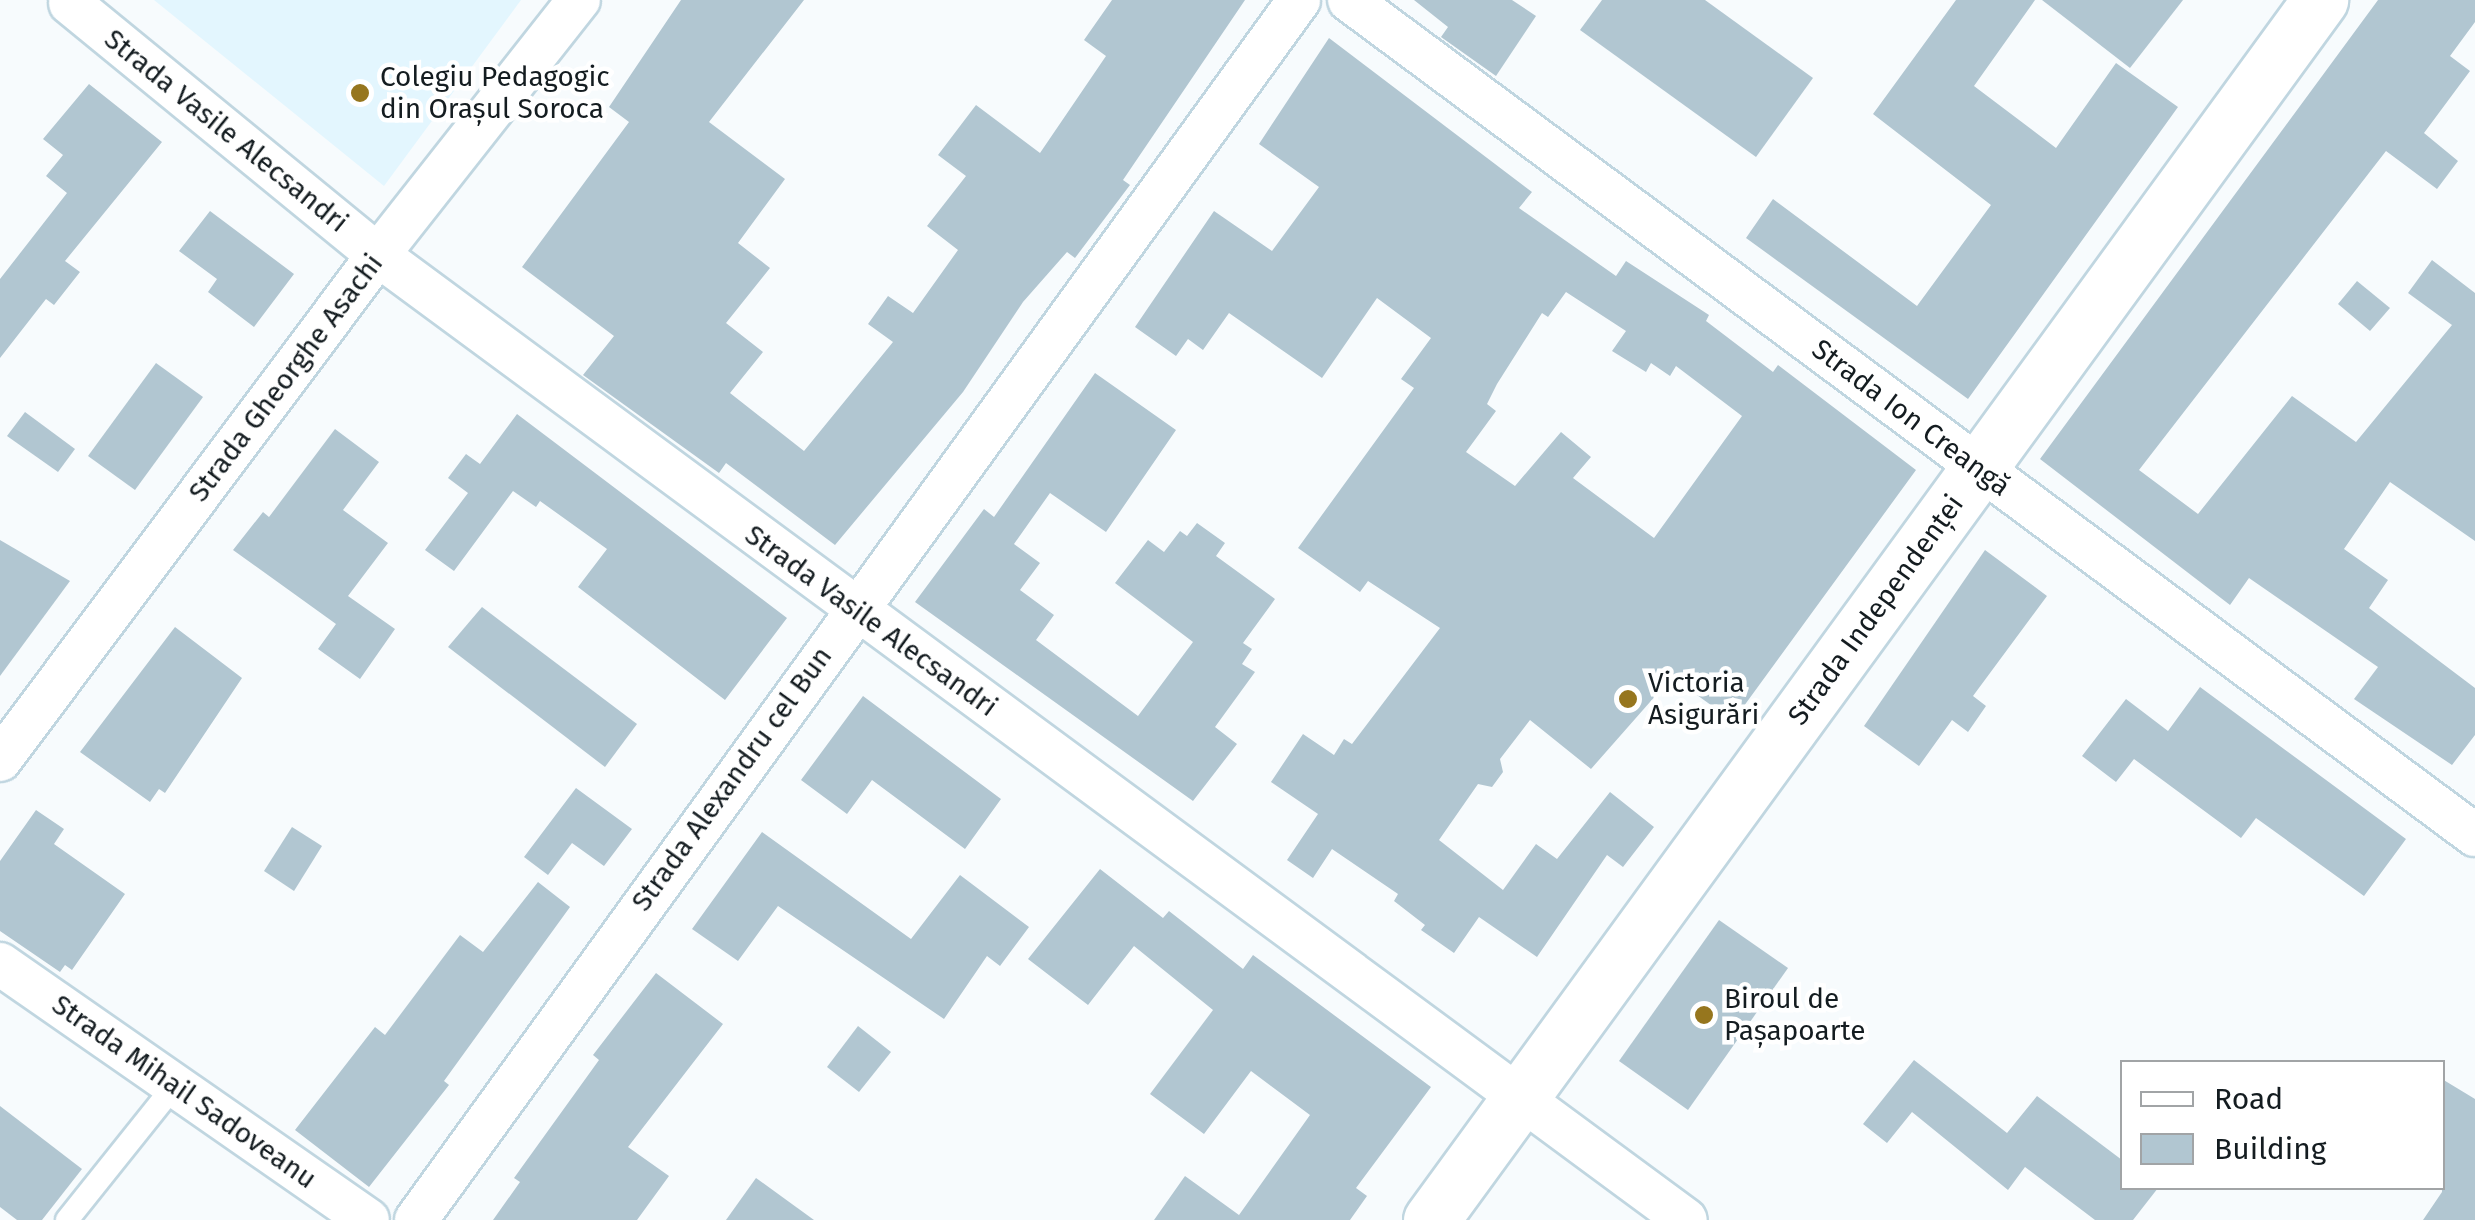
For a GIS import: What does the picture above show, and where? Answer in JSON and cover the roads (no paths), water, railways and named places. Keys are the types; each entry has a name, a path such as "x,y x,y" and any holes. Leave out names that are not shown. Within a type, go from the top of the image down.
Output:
{"main road":[{"name":"Strada Independenței","path":"1430,1220 2320,0"}],"street":[{"name":"Strada Gheorghe Asachi","path":"0,760 378,255 579,0"},
{"name":"Strada Alexandru cel Bun","path":"416,1220 854,609 1298,0"},
{"name":"Strada Ion Creangă","path":"1348,0 2475,835"},
{"name":"Strada Vasile Alecsandri","path":"69,1 378,255 1686,1220"},
{"name":"Strada Mihail Sadoveanu","path":"0,964 368,1220"}],"lane":[{"path":"68,1220 174,1086"}],"place":[{"name":"Colegiu Pedagogic din Orașul Soroca","path":"360,93"},
{"name":"Victoria Asigurări","path":"1628,699"},
{"name":"Biroul de Pașapoarte","path":"1704,1015"}]}
